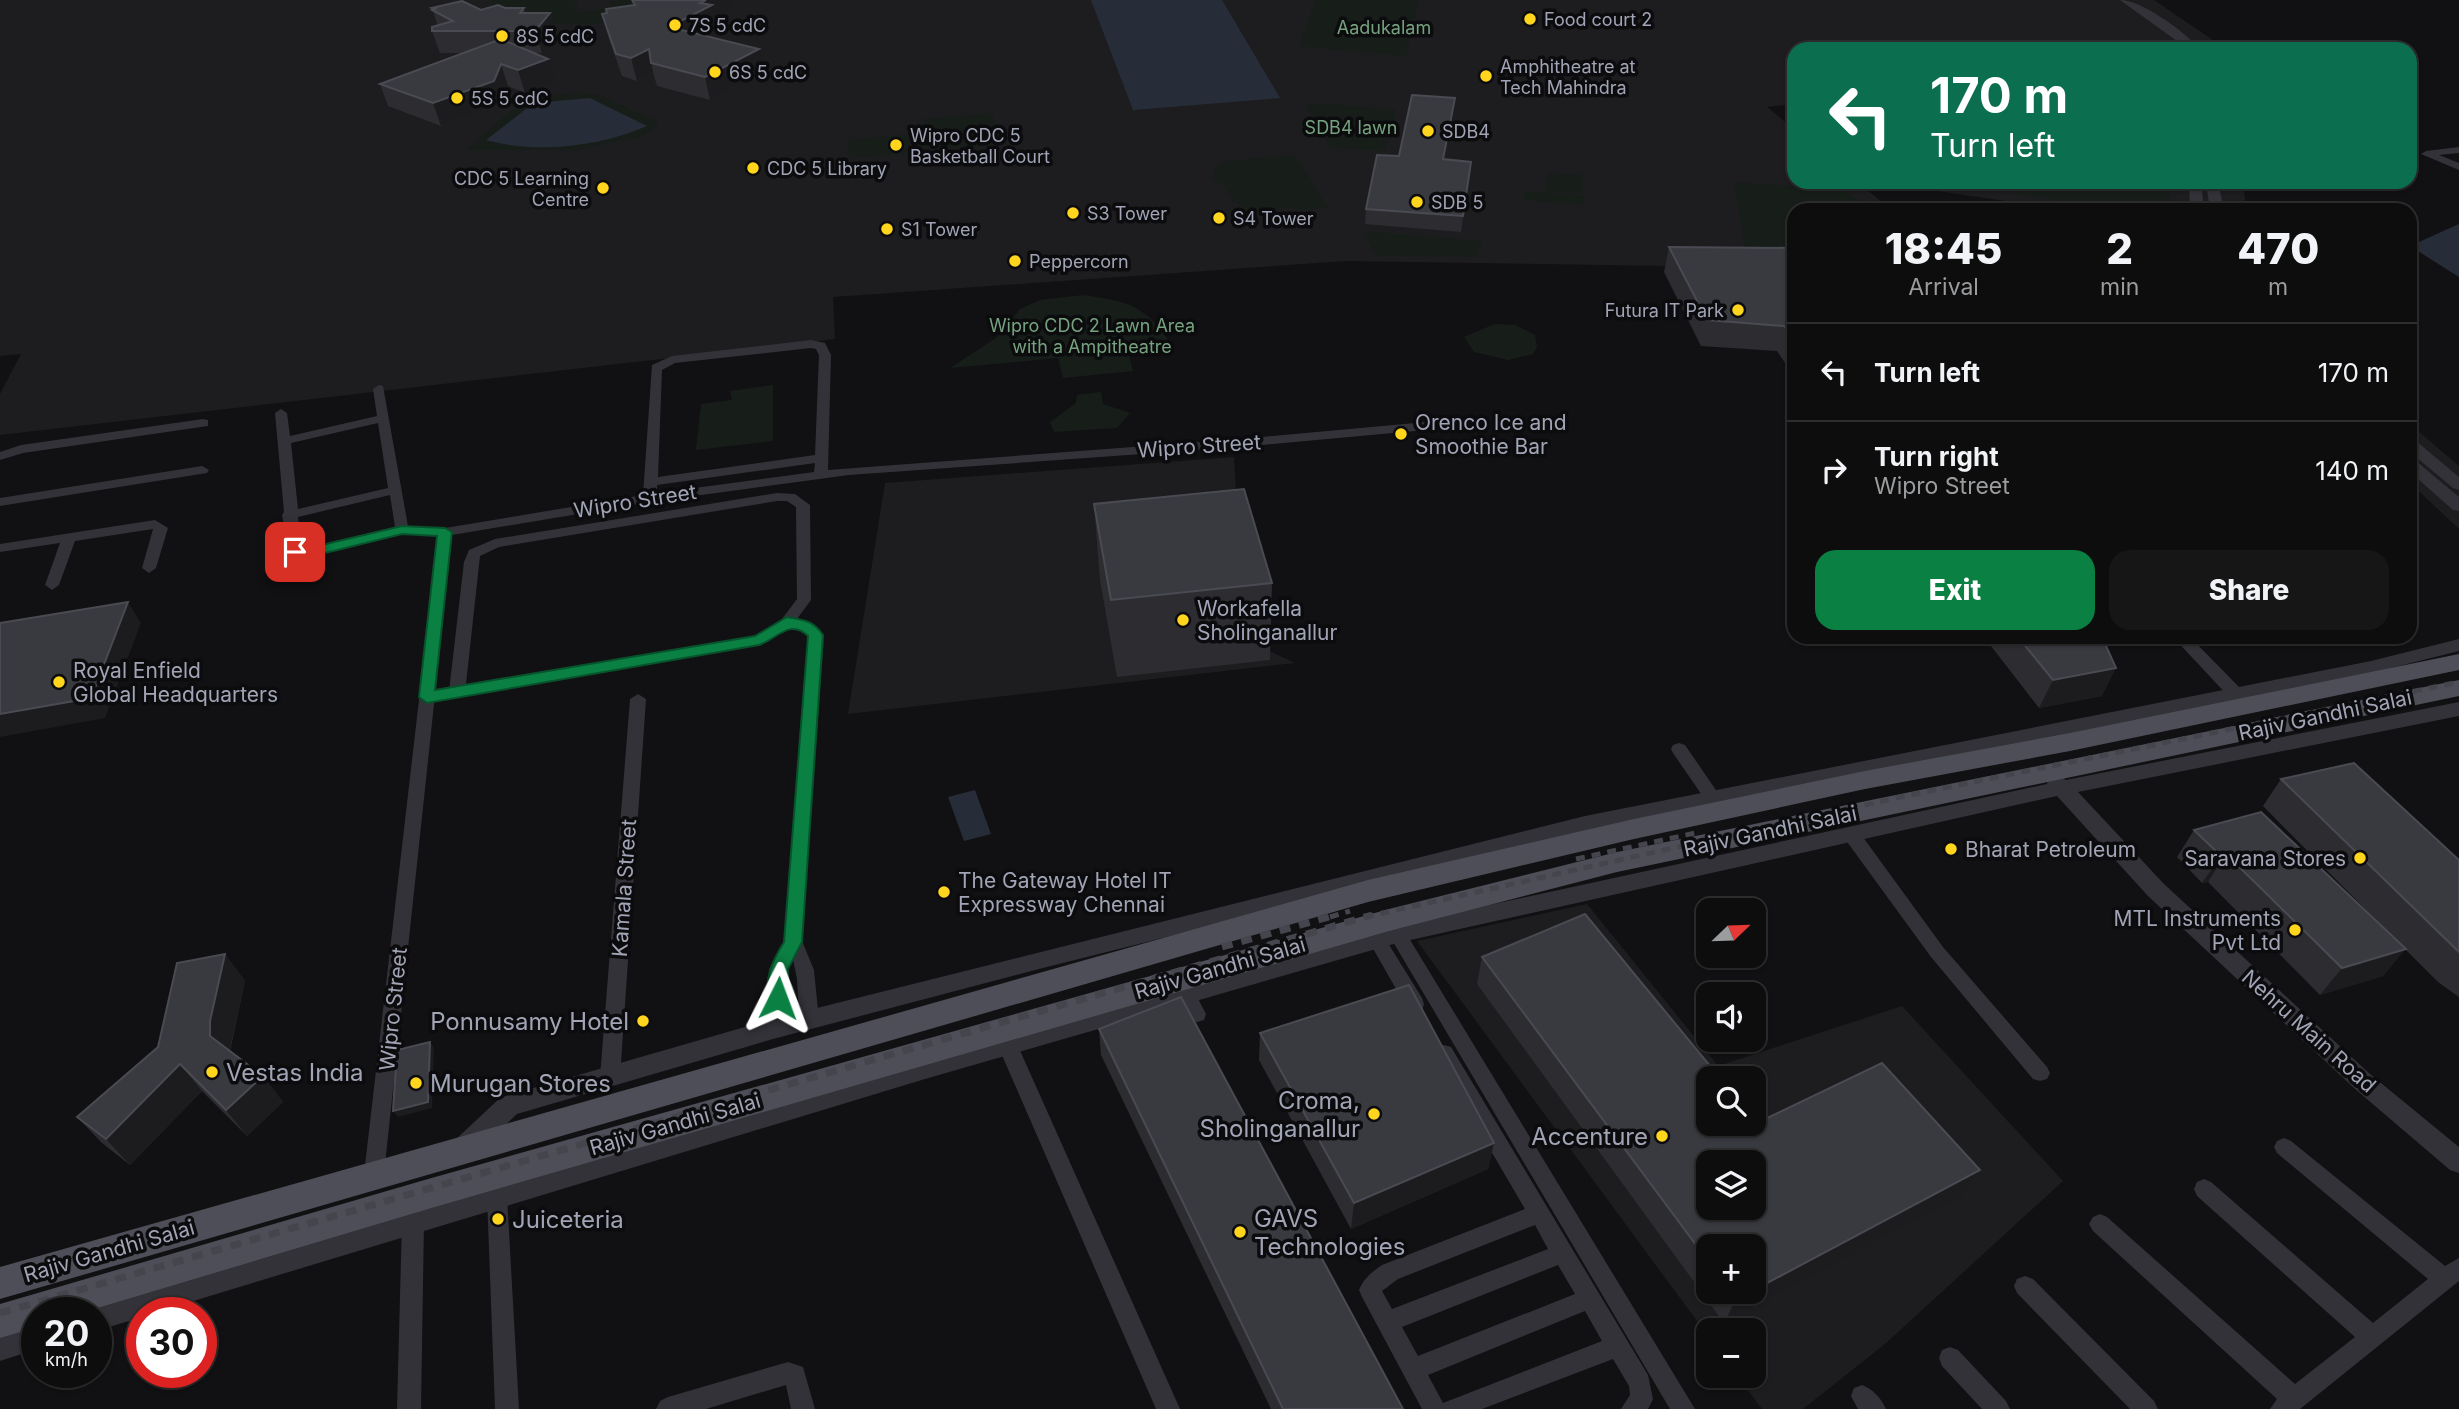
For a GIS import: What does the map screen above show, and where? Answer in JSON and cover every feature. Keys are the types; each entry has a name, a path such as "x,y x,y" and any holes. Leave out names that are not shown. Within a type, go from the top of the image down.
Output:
{"main road":[{"name":"Rajiv Gandhi Salai","path":"0,1283 1345,897 1717,804 2459,662"},
{"name":"Rajiv Gandhi Salai","path":"0,1321 428,1194 967,1049 1014,1035 1097,1003 1381,930 1617,862 1738,837 2055,781 2459,688"},
{"path":"1717,804 1738,837"},
{"path":"1345,897 1381,930"},
{"path":"1085,971 1075,985 1079,995 1087,1001 1097,1003"},
{"path":"1011,993 1024,996 1032,1008 1014,1035"}],"street":[{"path":"2112,0 2184,42"},
{"path":"2125,0 2175,42"},
{"path":"2459,150 2426,154 2459,167"},
{"path":"650,498 656,368 673,360 811,344 821,346 825,355 821,475"},
{"path":"379,389 402,530"},
{"path":"281,413 289,515 295,552 299,554 402,530 445,532"},
{"path":"284,441 383,418"},
{"name":"Wipro Street","path":"374,1174 445,532 650,498 821,475 1240,443 1469,422"},
{"path":"0,456 21,449 203,423"},
{"path":"2417,450 2459,485"},
{"path":"651,482 822,458"},
{"path":"0,502 202,470"},
{"path":"2417,470 2459,506"},
{"path":"289,515 395,490"},
{"path":"427,697 759,640 787,622 804,600 803,505 790,497 495,543 474,553 457,691"},
{"path":"0,548 159,525 161,528 149,568"},
{"path":"52,585 69,537"},
{"path":"782,1027 778,969 793,942 816,635 807,625 787,622"},
{"path":"2188,644 2240,693"},
{"path":"2198,644 2240,693"},
{"path":"464,1148 509,1106 782,1027 1506,843 1717,804 2371,667 2459,645"},
{"name":"Kamala Street","path":"610,1077 638,699"},
{"path":"1168,1409 1014,1035 1192,1004 1381,930 1851,834 2055,781 2459,709"},
{"path":"1679,749 1717,804"},
{"name":"Nehru Main Road","path":"2055,781 2156,890 2362,1081 2459,1162"},
{"path":"1851,834 1937,951 2040,1073"},
{"path":"1381,930 1430,1029 1640,1383 1642,1399 1633,1409"},
{"path":"1381,930 1683,1409"},
{"path":"793,942 803,955 810,1020"},
{"path":"112,1313 967,1049"},
{"path":"2100,1224 2288,1404 2452,1273 2284,1147"},
{"path":"2204,1189 2372,1337"},
{"path":"497,1196 507,1409"},
{"path":"1434,1409 1370,1290 1390,1272 1540,1213"},
{"path":"409,1409 413,1221"},
{"path":"1386,1322 1563,1253"},
{"path":"2025,1286 2146,1409"},
{"path":"1412,1370 1590,1298"},
{"path":"0,1347 21,1341"},
{"path":"1452,1409 1618,1346"},
{"path":"1950,1358 1998,1409"},
{"path":"668,1409 789,1373 795,1375 798,1381 803,1409"}],"shaded area":[{"path":"0,0 2154,0 2216,42 1787,42 1787,105 1767,107 1787,123 1787,189 1866,189 1883,203 1787,203 1787,268 1345,261 833,297 835,339 0,435 0,394 21,354 0,356"},
{"path":"1091,0 1222,0 1280,98 1133,110"},
{"path":"590,98 647,126 609,139 568,146 526,147 486,140 534,103"},
{"path":"2244,189 2245,203 2019,203 1931,190"},
{"path":"2459,224 2459,277 2417,250 2417,243"},
{"path":"2417,430 2459,466 2459,529 2417,490"},
{"path":"1234,457 1244,639 1295,663 848,714 885,483"},
{"path":"975,790 991,834 964,841 948,797"},
{"path":"1587,904 1696,1039 1696,1052 1707,1052 1718,1066 1902,1006 2063,1181 1885,1344 1803,1409 1762,1409 1746,1388 1766,1388 1766,1318 1696,1320 1417,941"}],"green space":[{"path":"493,0 571,0 578,5 577,12 610,8 610,2 617,0 679,0 622,19 572,25 519,18 491,4"},
{"name":"Aadukalam","path":"1316,0 1419,0 1406,56 1299,46"},
{"path":"580,93 599,95 659,122 647,135 578,150 467,150 517,108 543,97"},
{"name":"SDB4 lawn","path":"1306,104 1396,110 1386,151 1330,148"},
{"path":"992,113 1001,144 849,159 848,140 925,133 923,119"},
{"path":"1295,155 1328,208 1297,210 1295,207 1244,213 1238,203 1234,203 1222,182 1216,183 1212,178 1215,166 1226,161"},
{"path":"1547,173 1583,175 1582,194 1546,191"},
{"path":"1734,182 1787,186 1787,189 1845,190 1861,203 1787,203 1787,253 1745,250"},
{"path":"2017,189 2169,189 2172,203 2073,203 2016,194"},
{"path":"1524,191 1585,196 1584,205 1524,200"},
{"path":"1363,231 1482,241 1476,257 1375,255"},
{"name":"Wipro CDC 2 Lawn Area with a Ampitheatre","path":"1083,295 1114,300 1136,308 1154,322 1173,346 1128,351 1133,371 1063,378 1058,358 950,368 996,338 1020,309 1040,300"},
{"path":"1495,324 1515,325 1535,335 1537,347 1533,354 1508,360 1474,352 1464,337"},
{"path":"773,385 773,441 696,450 701,404 732,400 730,391"},
{"path":"1101,392 1103,404 1130,413 1117,428 1054,432 1050,422 1076,403 1077,395"}],"building":[{"path":"632,0 706,0 700,3 712,5 669,27 759,49 705,77 651,63 649,49 631,58 616,54 602,14 607,13 606,9 635,5"},
{"path":"462,1 481,10 498,5 505,8 524,8 520,13 550,13 535,31 432,31 432,27 453,21 432,8"},
{"path":"501,39 548,59 518,70 501,64 494,81 433,103 380,84"},
{"path":"1412,95 1455,98 1443,159 1471,162 1463,216 1366,209 1377,155 1399,156"},
{"path":"1669,247 1787,248 1787,330 1784,326 1707,320"},
{"path":"1244,489 1272,583 1111,600 1094,504"},
{"name":"Royal Enfield Global Headquarters","path":"128,602 91,698 0,714 0,623"},
{"path":"2024,644 2105,644 2116,668 2053,680"},
{"path":"2354,763 2459,860 2459,952 2281,779"},
{"path":"2261,812 2406,949 2342,968 2226,854 2221,856 2194,830"},
{"name":"Accenture","path":"1585,914 1710,1066 1696,1066 1696,1136 1766,1136 1766,1119 1882,1063 1980,1170 1766,1284 1766,1234 1696,1234 1696,1245 1482,957"},
{"path":"225,954 210,1021 210,1036 263,1076 226,1110 180,1064 106,1139 77,1117 158,1047 177,963"},
{"name":"Croma, Sholinganallur","path":"1409,985 1494,1143 1354,1203 1260,1033"},
{"name":"GAVS Technologies","path":"1181,997 1403,1409 1283,1409 1099,1029"},
{"name":"Murugan Stores","path":"430,1042 428,1102 393,1111 397,1050"}],"railway":[{"path":"1365,917 1901,797 2459,682"},
{"path":"1576,859 1695,833"},
{"path":"1330,917 1350,911"},
{"path":"1222,947 1336,915"},
{"path":"1365,917 1372,915"},
{"path":"0,1313 1365,917"}],"place":[{"name":"Food court 2","path":"1530,19"},
{"name":"7S 5 cdC","path":"675,25"},
{"name":"8S 5 cdC","path":"502,36"},
{"name":"6S 5 cdC","path":"715,72"},
{"name":"Amphitheatre at Tech Mahindra","path":"1486,76"},
{"name":"5S 5 cdC","path":"457,98"},
{"name":"SDB4","path":"1428,131"},
{"name":"Wipro CDC 5 Basketball Court","path":"896,145"},
{"name":"CDC 5 Library","path":"753,168"},
{"name":"CDC 5 Learning Centre","path":"603,188"},
{"name":"SDB 5","path":"1417,202"},
{"name":"S3 Tower","path":"1073,213"},
{"name":"S4 Tower","path":"1219,218"},
{"name":"S1 Tower","path":"887,229"},
{"name":"Peppercorn","path":"1015,261"},
{"name":"Futura IT Park","path":"1738,310"},
{"name":"Orenco Ice and Smoothie Bar","path":"1401,434"},
{"name":"Workafella Sholinganallur","path":"1183,620"},
{"name":"Royal Enfield Global Headquarters","path":"59,682"},
{"name":"Bharat Petroleum","path":"1951,849"},
{"name":"Saravana Stores","path":"2360,858"},
{"name":"The Gateway Hotel IT Expressway Chennai","path":"944,892"},
{"name":"MTL Instruments Pvt Ltd","path":"2295,930"},
{"name":"Ponnusamy Hotel","path":"643,1021"},
{"name":"Vestas India","path":"212,1072"},
{"name":"Murugan Stores","path":"416,1083"},
{"name":"Croma, Sholinganallur","path":"1374,1114"},
{"name":"Accenture","path":"1662,1136"},
{"name":"Juiceteria","path":"498,1219"},
{"name":"GAVS Technologies","path":"1240,1232"}],"route":[{"path":"295,552 309,552 402,530 445,532 427,697 759,640 787,622 807,625 816,635 793,942 778,969 778,998"}]}
